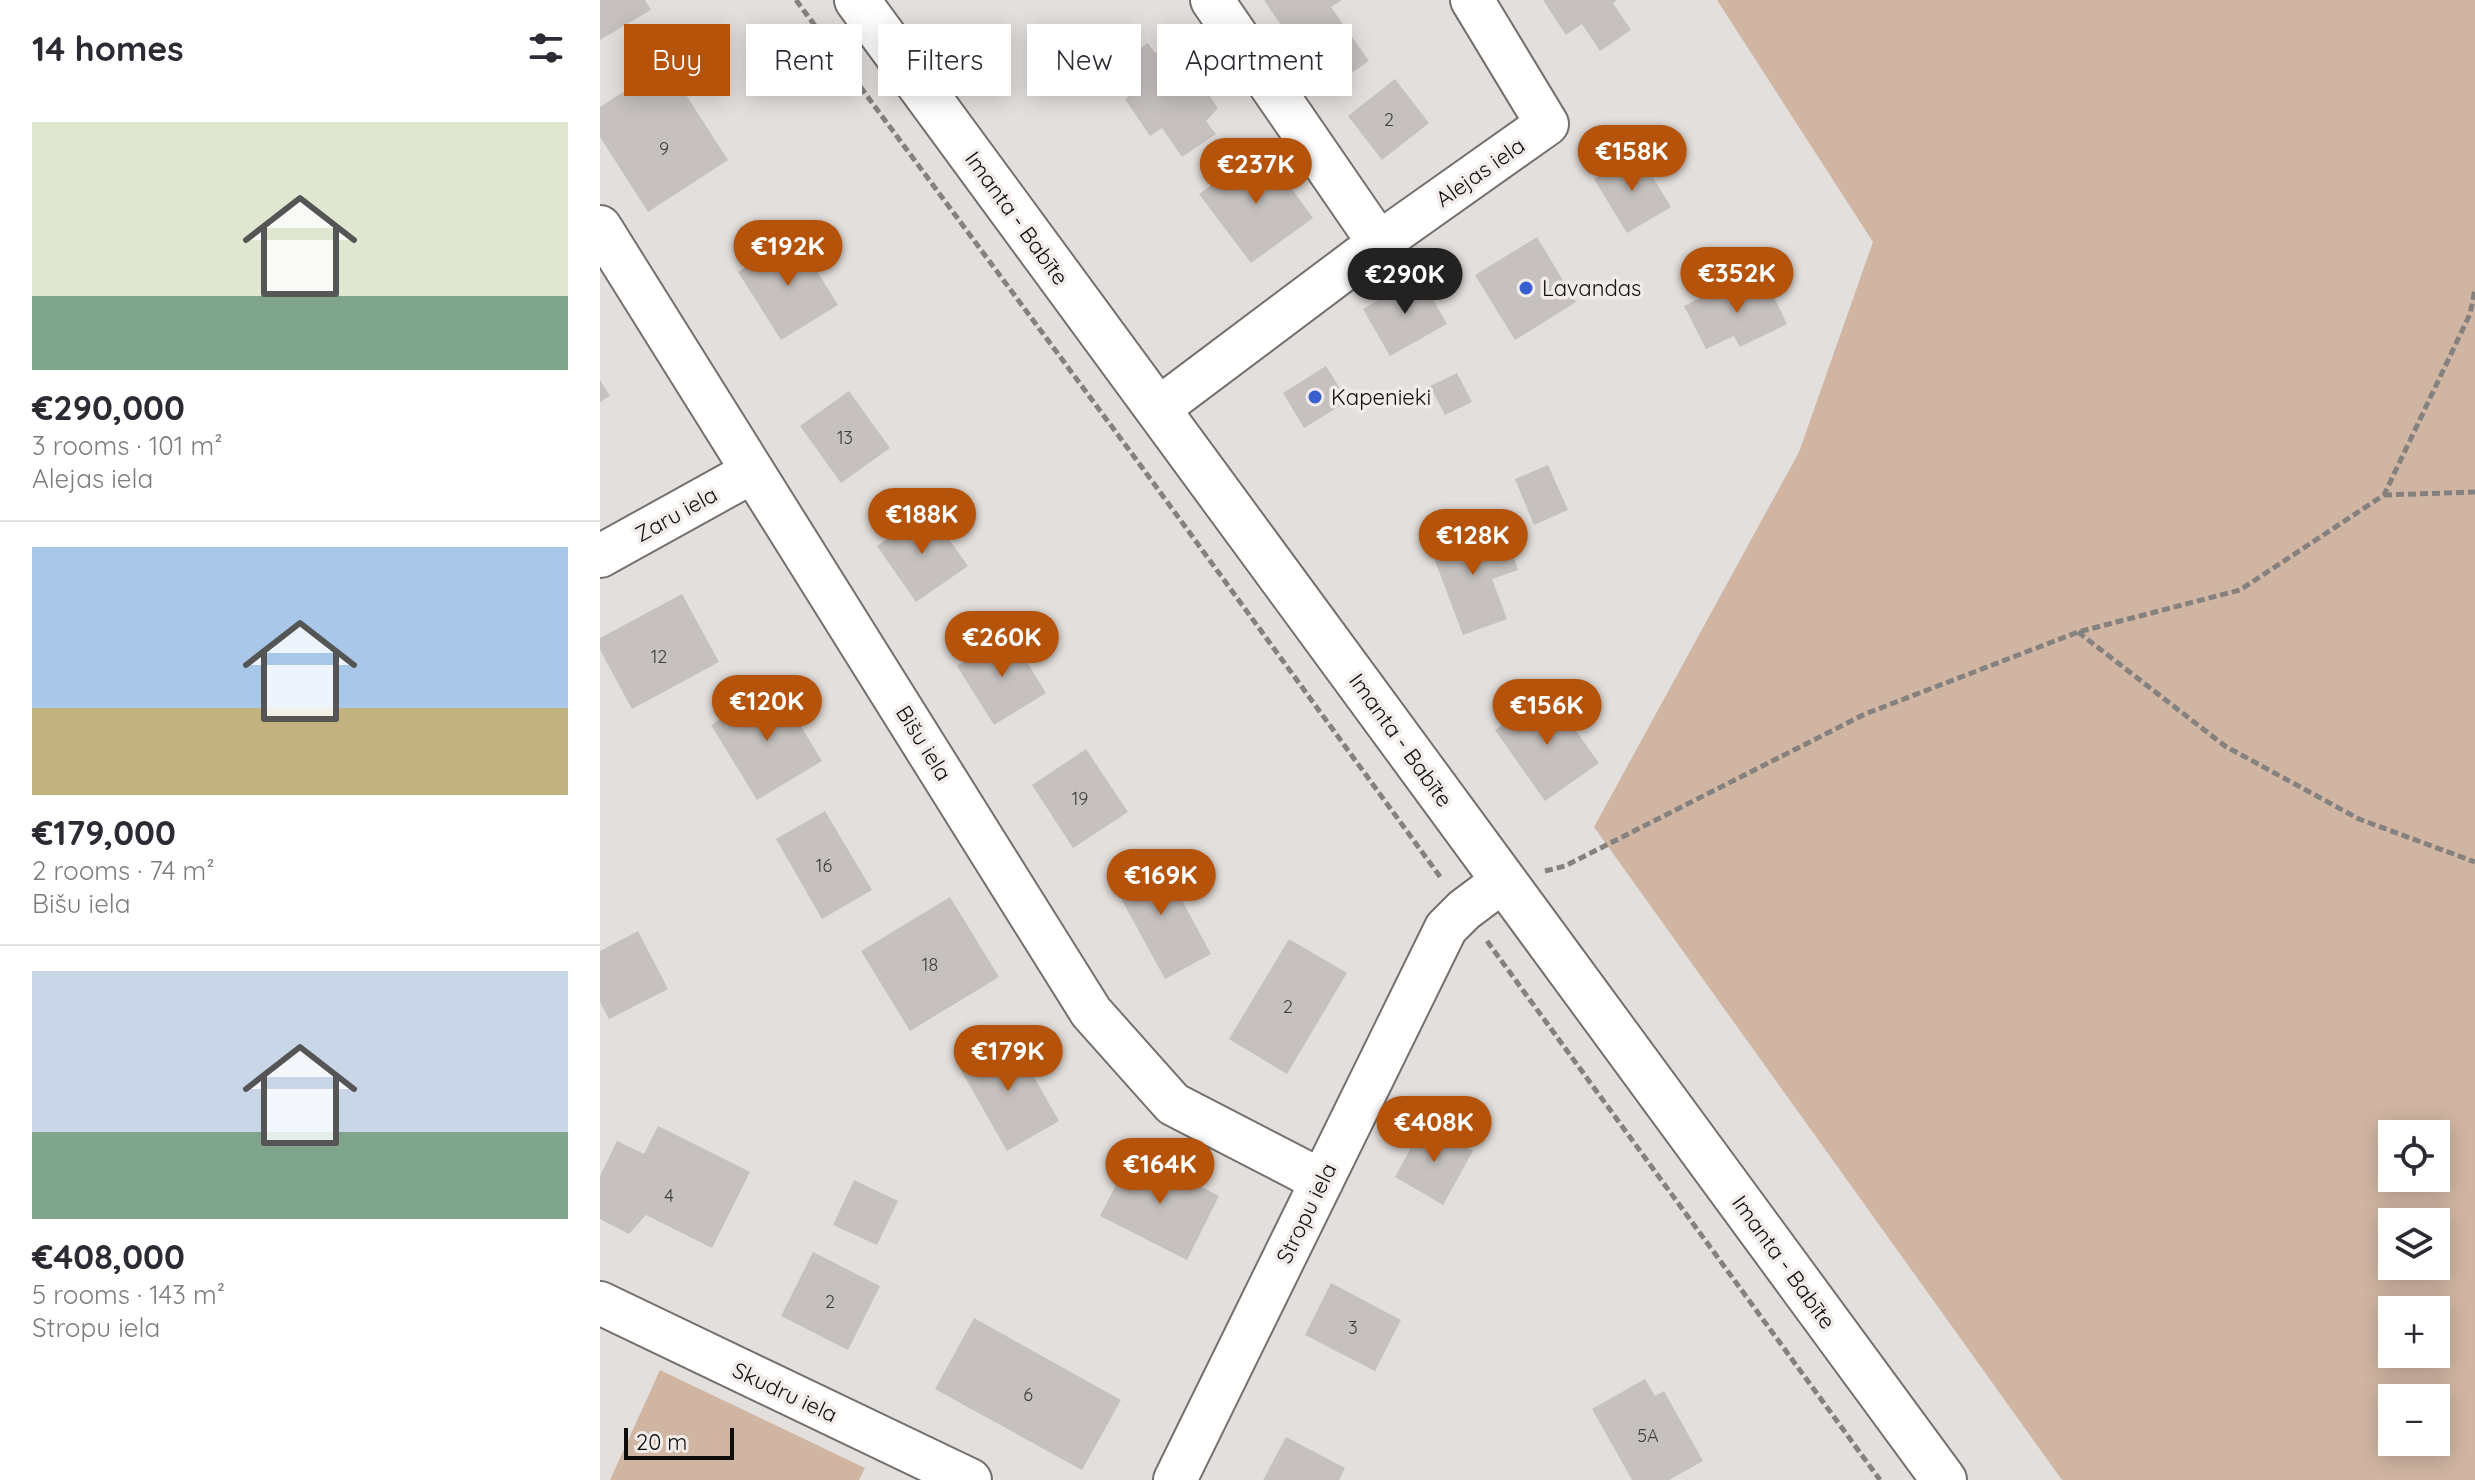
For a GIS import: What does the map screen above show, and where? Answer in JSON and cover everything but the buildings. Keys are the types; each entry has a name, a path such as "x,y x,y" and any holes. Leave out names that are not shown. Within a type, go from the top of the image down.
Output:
{"main road":[{"name":"Imanta - Babīte","path":"857,0 1944,1480"}],"street":[{"path":"1158,409 1379,243 1212,0"},
{"name":"Alejas iela","path":"1379,243 1547,124 1472,0"},
{"name":"Bišu iela","path":"600,227 1091,1012 1173,1104 1322,1181"},
{"name":"Zaru iela","path":"600,556 752,472"},
{"name":"Stropu iela","path":"1175,1480 1446,928 1504,880"},
{"name":"Skudru iela","path":"600,1303 970,1480"}],"path":[{"path":"796,0 1141,466 1880,1480"},
{"path":"1504,880 1565,866 1865,714 2078,632 2240,590 2384,495 2470,314 2475,289"},
{"path":"2384,495 2475,492"},
{"path":"2078,632 2225,746 2359,819 2475,862"}],"shaded area":[{"path":"1717,0 2475,0 2475,1480 2062,1480 1594,827 1799,452 1873,242"},
{"path":"660,1370 865,1468 859,1480 610,1480"}],"place":[{"name":"Lavandas","path":"1526,288"},
{"name":"Kapenieki","path":"1315,397"}]}
